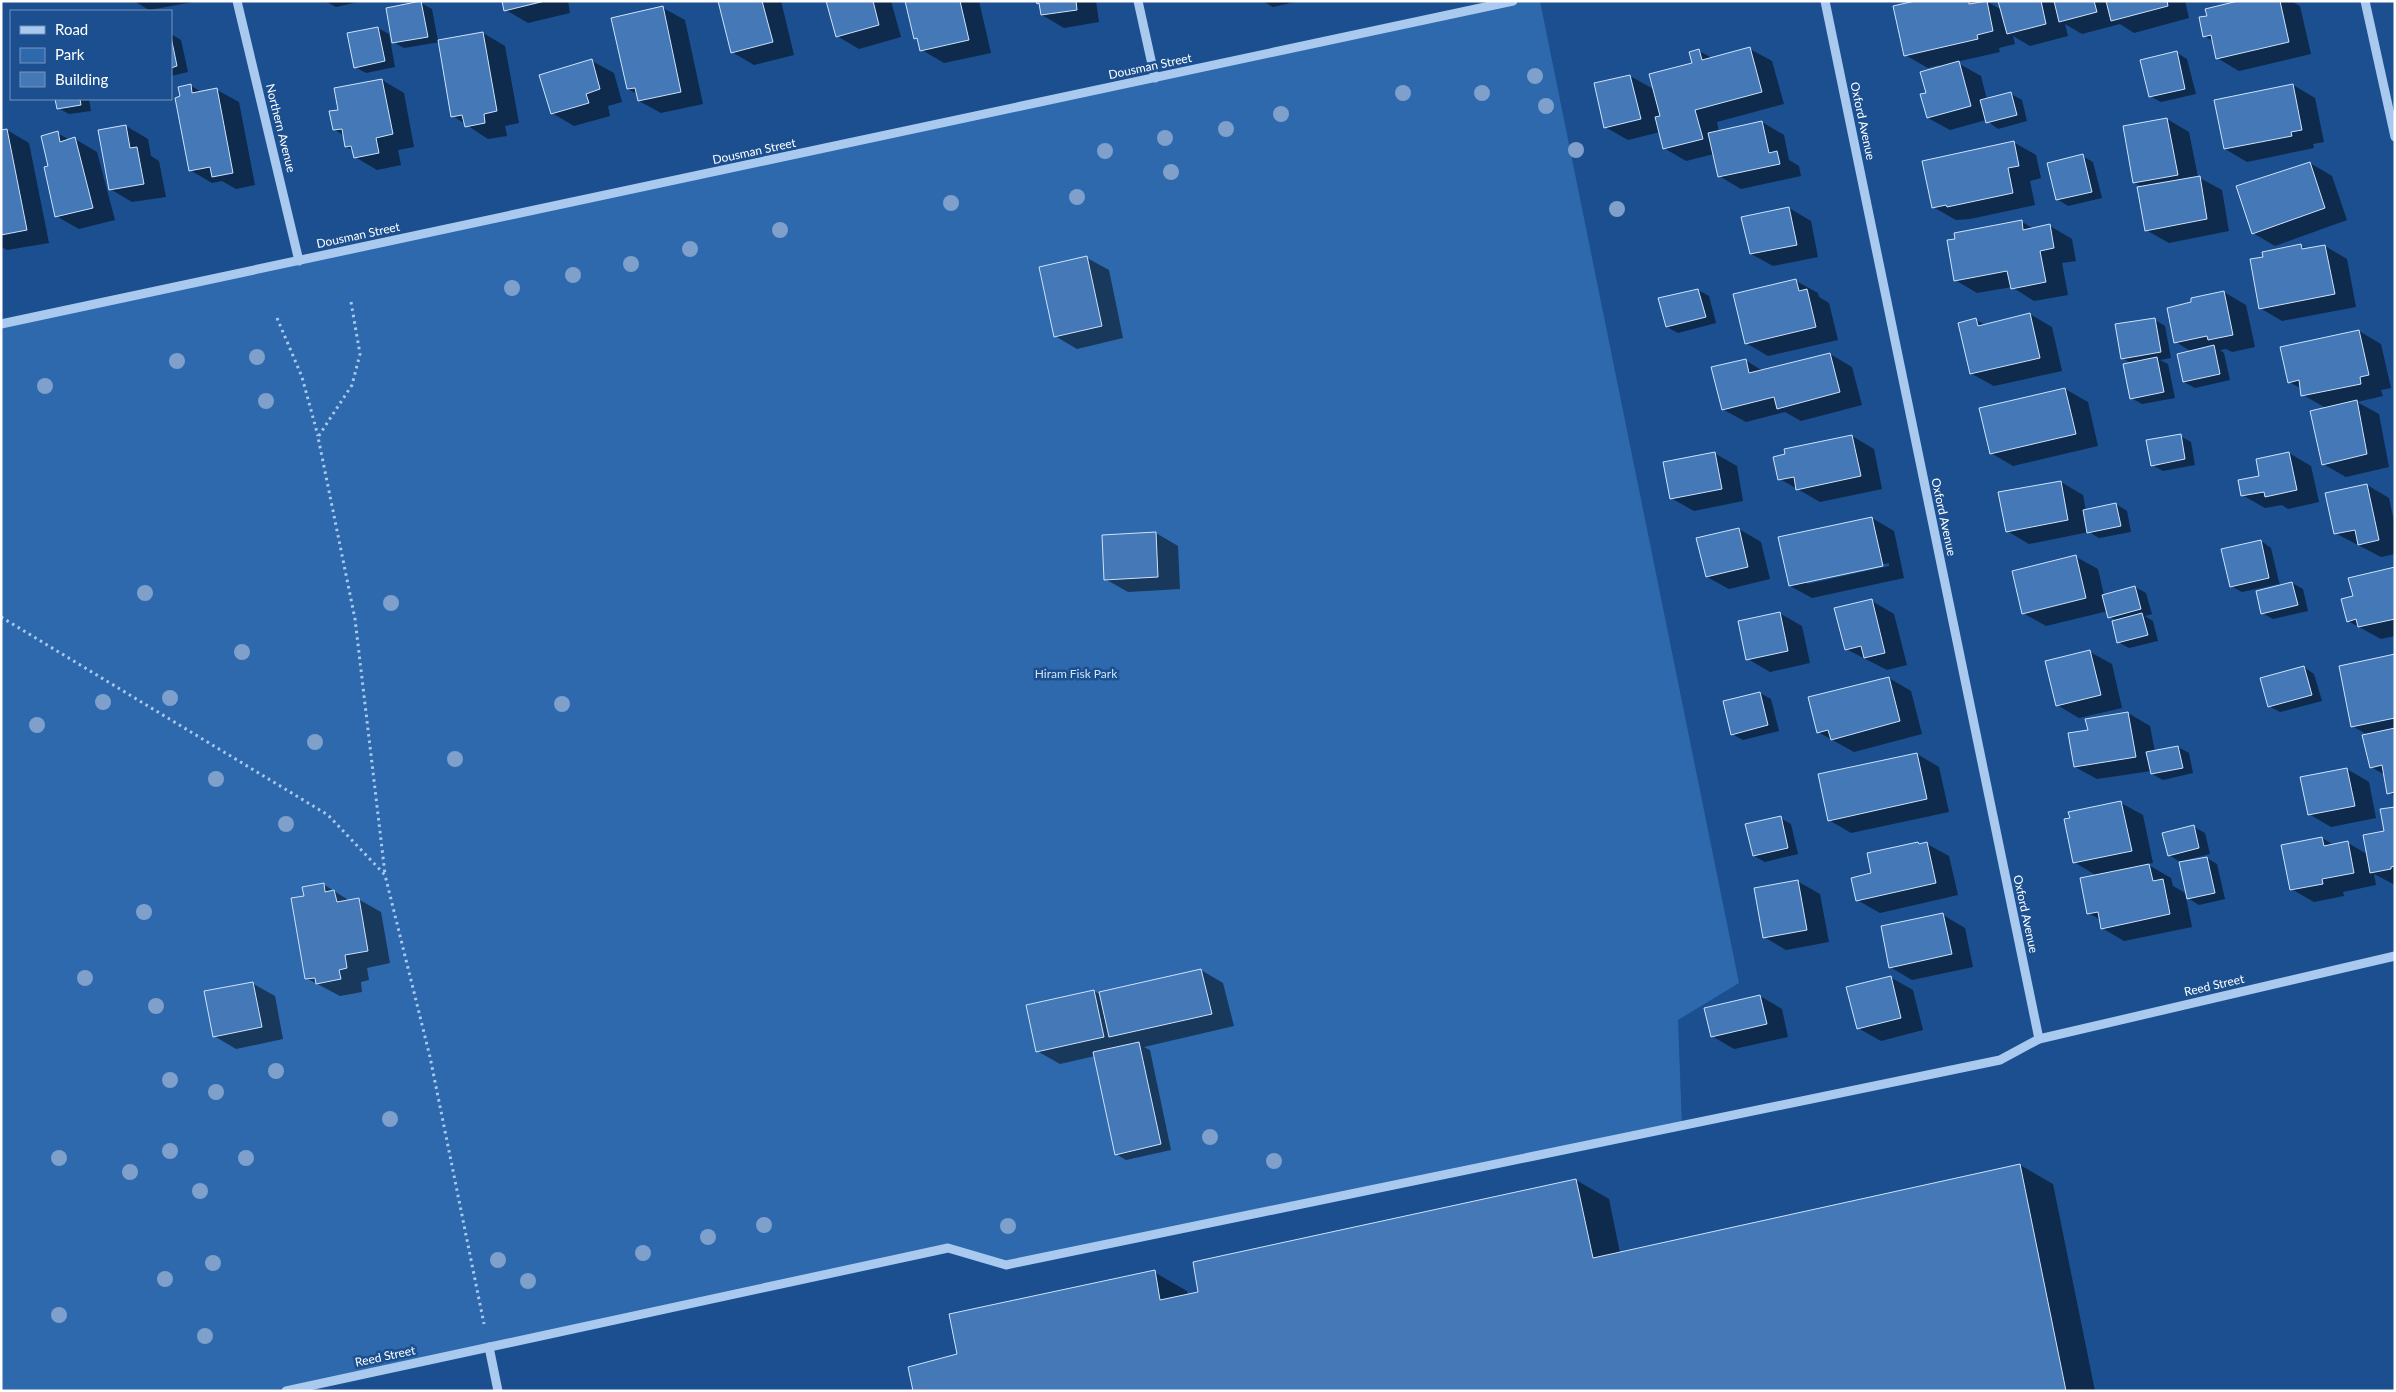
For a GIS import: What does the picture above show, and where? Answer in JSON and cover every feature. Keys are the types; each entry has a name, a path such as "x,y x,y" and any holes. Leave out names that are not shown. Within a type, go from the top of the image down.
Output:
{"street":[{"name":"Northern Avenue","path":"237,1 300,260"},
{"path":"1138,1 1155,78"},
{"name":"Dousman Street","path":"1,324 1512,1"},
{"name":"Oxford Avenue","path":"1825,1 2039,1038"},
{"path":"2365,1 2395,138"},
{"name":"Reed Street","path":"286,1391 948,1248 1006,1265 2000,1060 2039,1038 2395,956"},
{"path":"489,1347 498,1391"}],"path":[{"path":"318,437 352,385 360,354 351,302"},
{"path":"277,318 302,377 318,437 354,620 385,875 430,1058 489,1347"},
{"path":"1,616 328,815 385,875"}],"green space":[{"name":"Hiram Fisk Park","path":"1513,1 1540,1 1739,983 1678,1020 1682,1126 1006,1265 947,1248 286,1391 1,1391 1,324"}],"building":[{"path":"421,1 428,37 392,43 386,8"},
{"path":"502,1 545,1 504,11"},
{"path":"718,1 762,1 773,42 731,53"},
{"path":"826,1 873,1 879,25 836,37"},
{"path":"905,1 960,1 969,40 920,51 917,38 914,39"},
{"path":"1036,1 1076,1 1077,10 1041,15 1039,3 1037,4"},
{"path":"1915,1 1969,1 1969,4 1987,1 1993,31 1977,35 1978,39 1904,56 1893,6"},
{"path":"1998,1 2041,1 2046,24 2007,34"},
{"path":"2054,1 2094,1 2097,12 2059,22"},
{"path":"2106,1 2167,1 2168,6 2111,21"},
{"path":"2238,1 2280,1 2289,42 2216,59 2211,35 2203,37 2199,17 2207,16 2205,9"},
{"path":"663,6 681,92 638,101 635,88 627,89 611,18"},
{"path":"378,27 385,61 354,68 347,33"},
{"path":"483,32 497,111 484,114 485,123 465,127 462,115 451,117 438,40"},
{"path":"172,42 177,66 172,68"},
{"path":"1750,47 1762,92 1695,110 1703,139 1663,149 1655,117 1660,116 1649,74 1692,63 1689,52 1699,49 1702,60"},
{"path":"2177,51 2185,89 2149,97 2140,60"},
{"path":"592,59 600,89 586,94 589,103 551,114 539,75"},
{"path":"1959,61 1971,106 1927,118 1920,94 1926,93 1920,72"},
{"path":"1630,75 1641,119 1604,128 1594,83"},
{"path":"382,79 393,134 376,138 379,153 354,158 351,146 345,147 342,129 333,130 329,111 338,110 334,88"},
{"path":"191,84 192,93 217,88 233,173 212,177 210,167 189,171 175,98 180,96 178,87"},
{"path":"2293,84 2302,130 2291,132 2292,136 2224,149 2214,100"},
{"path":"2011,92 2017,115 1986,123 1980,100"},
{"path":"55,100 80,100 81,105 57,109"},
{"path":"2167,118 2178,175 2133,183 2123,126"},
{"path":"1762,121 1769,153 1777,151 1780,164 1718,177 1708,133"},
{"path":"126,125 130,148 137,147 144,184 109,190 98,130"},
{"path":"7,129 27,230 1,235 1,130"},
{"path":"58,131 60,142 75,137 93,208 55,217 44,167 48,166 41,136"},
{"path":"2014,141 2019,166 2008,168 2013,193 1947,207 1946,205 1932,208 1922,161"},
{"path":"2083,154 2092,192 2056,200 2047,163"},
{"path":"2310,162 2325,208 2252,234 2236,186"},
{"path":"2200,176 2207,219 2145,231 2137,187"},
{"path":"1789,207 1797,245 1750,254 1741,217"},
{"path":"2022,220 2023,230 2050,224 2054,248 2040,251 2046,282 2011,289 2007,271 1954,281 1947,240 1955,239 1954,233"},
{"path":"2301,244 2302,249 2325,245 2335,294 2259,309 2250,259 2263,257 2262,252"},
{"path":"1087,256 1102,326 1054,337 1039,267"},
{"path":"1796,279 1799,291 1807,289 1816,327 1745,344 1733,294"},
{"path":"1698,289 1706,317 1666,327 1658,298"},
{"path":"2224,291 2233,335 2208,340 2207,336 2174,343 2167,308 2191,302 2191,298"},
{"path":"2030,313 2040,358 1970,374 1958,323 1976,318 1978,326"},
{"path":"2155,318 2161,352 2121,359 2115,324"},
{"path":"2359,330 2369,375 2360,377 2361,384 2301,396 2299,380 2288,383 2280,347"},
{"path":"2214,345 2220,374 2183,382 2177,354"},
{"path":"1830,353 1840,392 1777,409 1774,397 1722,410 1711,367 1746,359 1749,373"},
{"path":"2157,357 2164,392 2130,399 2123,364"},
{"path":"2065,388 2076,434 1990,454 1979,408"},
{"path":"2357,400 2367,454 2322,465 2310,411"},
{"path":"2181,434 2185,459 2151,466 2146,440"},
{"path":"1852,435 1861,476 1796,490 1794,477 1778,480 1773,457 1785,454 1784,449"},
{"path":"1715,452 1722,489 1670,499 1663,462"},
{"path":"2289,452 2297,490 2265,497 2264,492 2241,496 2238,480 2259,476 2256,459"},
{"path":"2061,481 2068,520 2006,532 1998,492"},
{"path":"2367,484 2379,540 2358,545 2355,530 2334,534 2325,493"},
{"path":"2116,503 2121,526 2087,533 2083,510"},
{"path":"1872,517 1883,566 1789,586 1778,537"},
{"path":"1739,528 1748,567 1706,577 1696,538"},
{"path":"1156,532 1158,577 1104,580 1102,535"},
{"path":"2261,540 2269,578 2230,587 2221,549"},
{"path":"2076,555 2086,598 2022,614 2012,571"},
{"path":"2395,567 2395,619 2358,627 2356,619 2347,622 2341,599 2353,596 2348,578"},
{"path":"2292,582 2298,605 2261,614 2256,591"},
{"path":"2135,586 2141,609 2108,618 2102,595"},
{"path":"1872,599 1885,653 1864,658 1861,646 1845,650 1834,608"},
{"path":"1780,612 1788,651 1746,660 1738,621"},
{"path":"2142,613 2148,635 2117,643 2112,621"},
{"path":"2090,650 2101,695 2056,706 2045,661"},
{"path":"2395,654 2395,718 2351,727 2339,666"},
{"path":"2304,666 2312,695 2268,707 2260,678"},
{"path":"1889,677 1900,721 1831,740 1828,730 1817,733 1808,697"},
{"path":"1760,692 1768,725 1731,735 1723,701"},
{"path":"2128,712 2136,757 2074,767 2068,733 2088,730 2085,719"},
{"path":"2395,728 2395,792 2387,794 2382,765 2370,768 2362,735"},
{"path":"2178,746 2183,768 2151,774 2146,752"},
{"path":"1917,753 1927,799 1828,821 1818,774"},
{"path":"2347,768 2355,806 2308,815 2300,777"},
{"path":"2121,801 2132,851 2073,863 2064,819 2070,818 2068,812"},
{"path":"2395,807 2395,866 2391,867 2391,869 2370,873 2363,835 2384,831 2380,809"},
{"path":"1781,816 1788,848 1753,856 1745,824"},
{"path":"2194,825 2199,848 2168,856 2162,833"},
{"path":"2322,837 2324,846 2348,841 2354,873 2322,879 2323,884 2290,890 2281,845"},
{"path":"1918,842 1919,844 1927,842 1936,883 1856,901 1851,878 1871,873 1867,853"},
{"path":"2207,857 2215,893 2187,899 2179,862"},
{"path":"2149,864 2153,881 2163,879 2170,914 2101,929 2098,912 2087,914 2080,878"},
{"path":"1798,880 1807,930 1763,938 1754,888"},
{"path":"324,883 325,892 334,890 337,902 359,898 368,951 345,955 347,968 339,970 341,979 316,984 315,978 305,979 291,898 304,896 302,887"},
{"path":"1943,913 1952,954 1889,968 1881,926"},
{"path":"1201,969 1212,1014 1109,1037 1099,992"},
{"path":"1891,976 1901,1018 1857,1029 1846,987"},
{"path":"253,982 262,1027 213,1037 204,991"},
{"path":"1094,990 1104,1037 1036,1052 1026,1005"},
{"path":"1760,995 1767,1024 1711,1037 1704,1008"},
{"path":"1139,1042 1161,1144 1115,1155 1093,1052"},
{"path":"2020,1164 2066,1391 913,1391 908,1367 957,1354 949,1314 1155,1270 1160,1300 1198,1292 1193,1262 1576,1179 1593,1258"}]}
